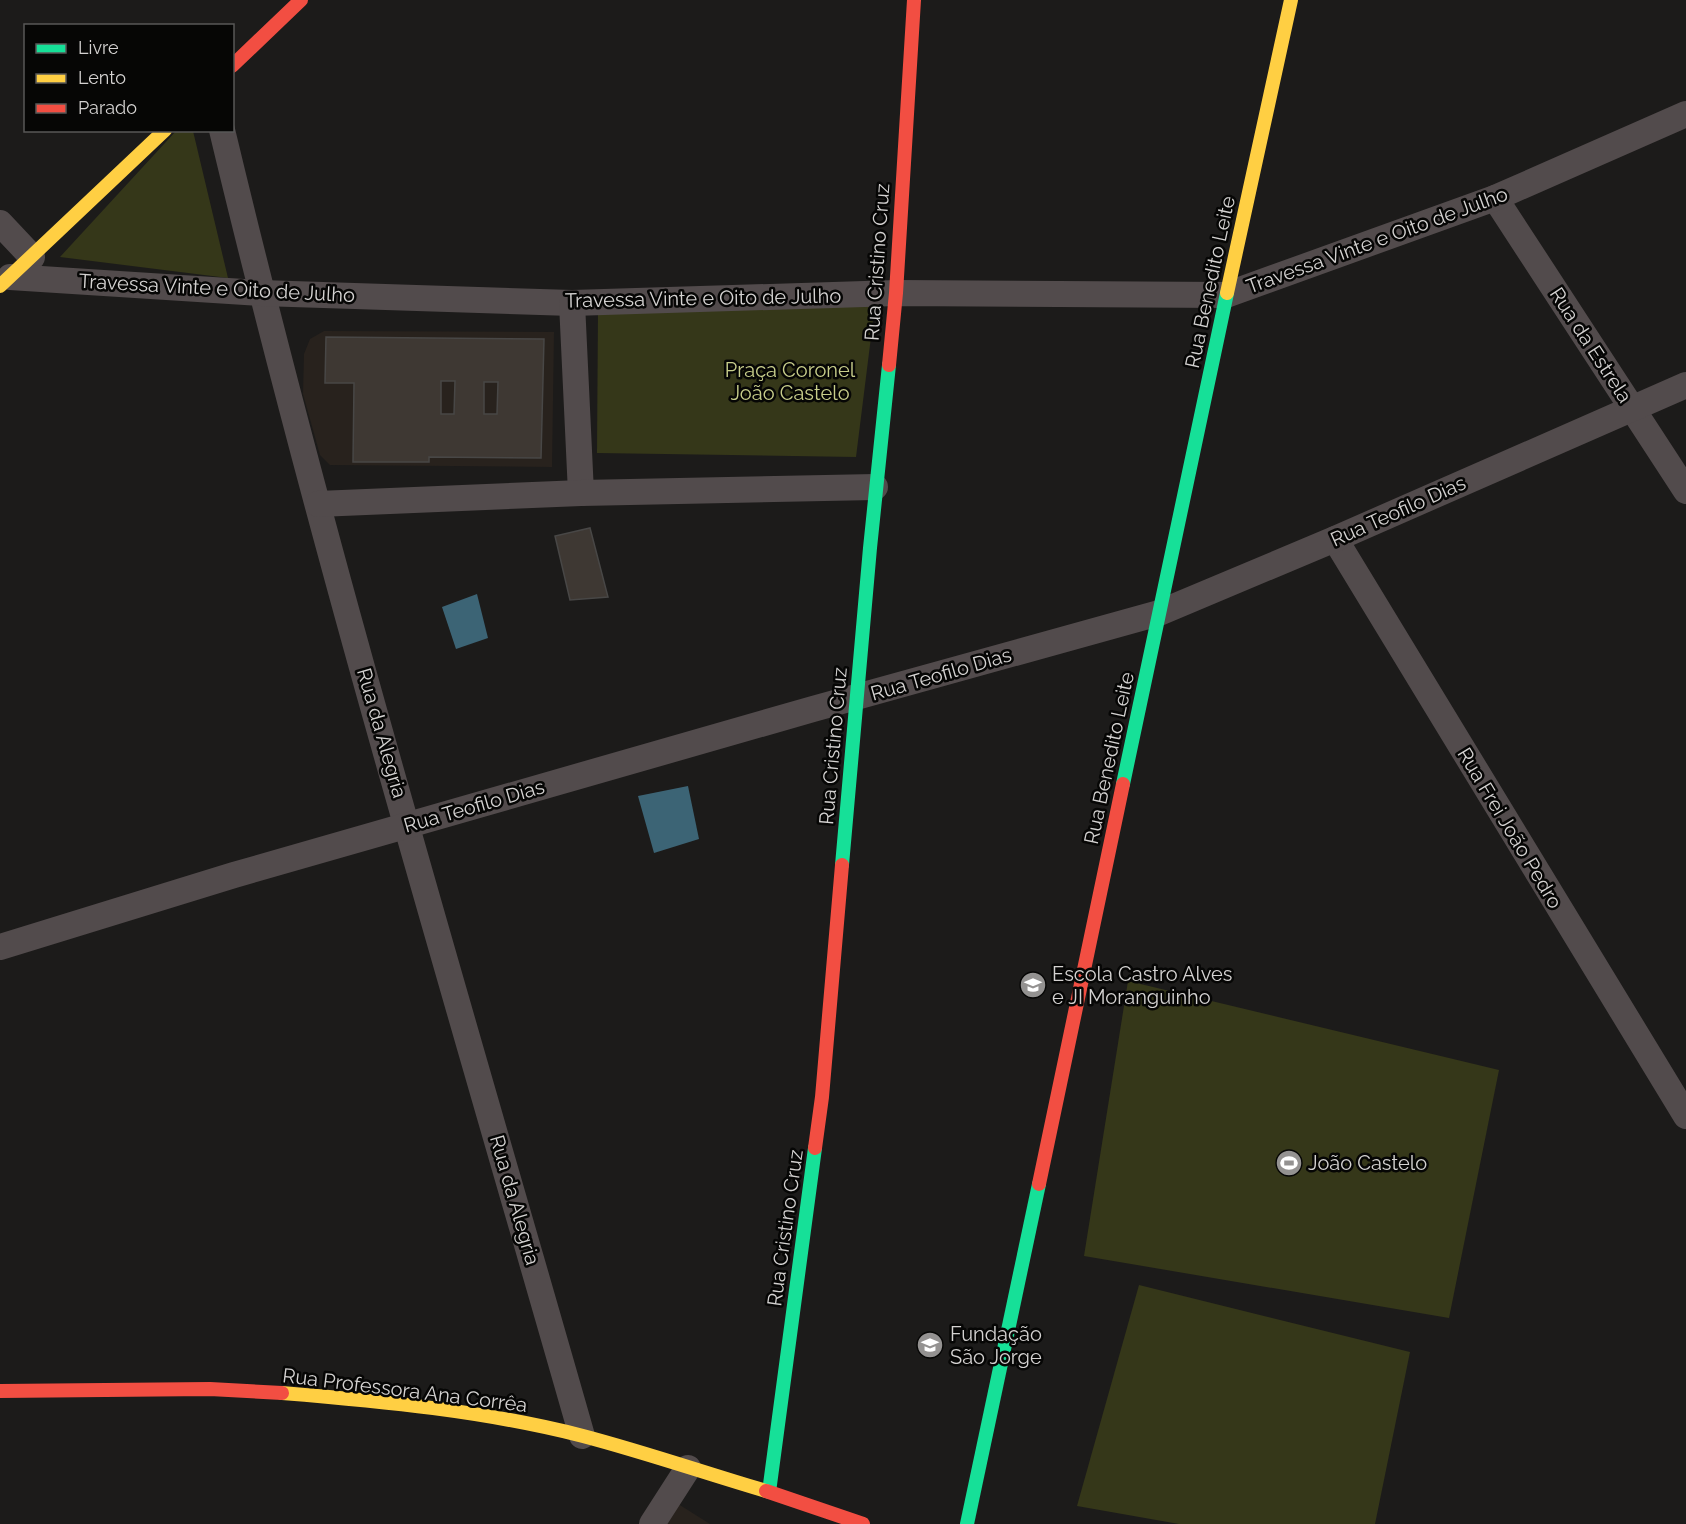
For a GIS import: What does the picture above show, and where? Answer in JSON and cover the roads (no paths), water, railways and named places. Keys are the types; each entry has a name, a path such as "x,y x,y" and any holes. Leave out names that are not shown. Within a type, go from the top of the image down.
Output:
{"street":[{"path":"234,64 301,0"},
{"name":"Rua Cristino Cruz","path":"769,1492 822,1097 875,488 896,293 914,0"},
{"name":"Rua Benedito Leite","path":"967,1524 1226,295 1291,0"},
{"name":"Travessa Vinte e Oito de Julho","path":"5,281 261,293 572,303 896,293 1226,295 1495,198 1686,114"},
{"path":"5,281 163,132"},
{"name":"Rua da Alegria","path":"222,132 261,293 318,504 407,825 582,1436"},
{"name":"Rua da Estrela","path":"1495,198 1686,491"},
{"path":"0,223 32,257"},
{"path":"572,303 581,493"},
{"name":"Rua Teofilo Dias","path":"0,947 407,825 1160,613 1686,385"},
{"path":"318,504 581,493 875,488"},
{"name":"Rua Frei João Pedro","path":"1335,539 1686,1116"},
{"name":"Rua Professora Ana Corrêa","path":"0,1391 210,1389 284,1393 418,1407 497,1419 582,1436 769,1492 863,1524"},
{"path":"652,1524 688,1468"}],"water":[{"path":"477,594 488,638 456,649 442,607"},
{"path":"688,786 699,839 654,853 638,796"}],"place":[{"name":"Escola Castro Alves e JI Moranguinho","path":"1033,985"},
{"name":"João Castelo","path":"1289,1163"},
{"name":"Fundação São Jorge","path":"930,1345"}],"park label":[{"name":"Praça Coronel João Castelo","path":"790,382"}]}
